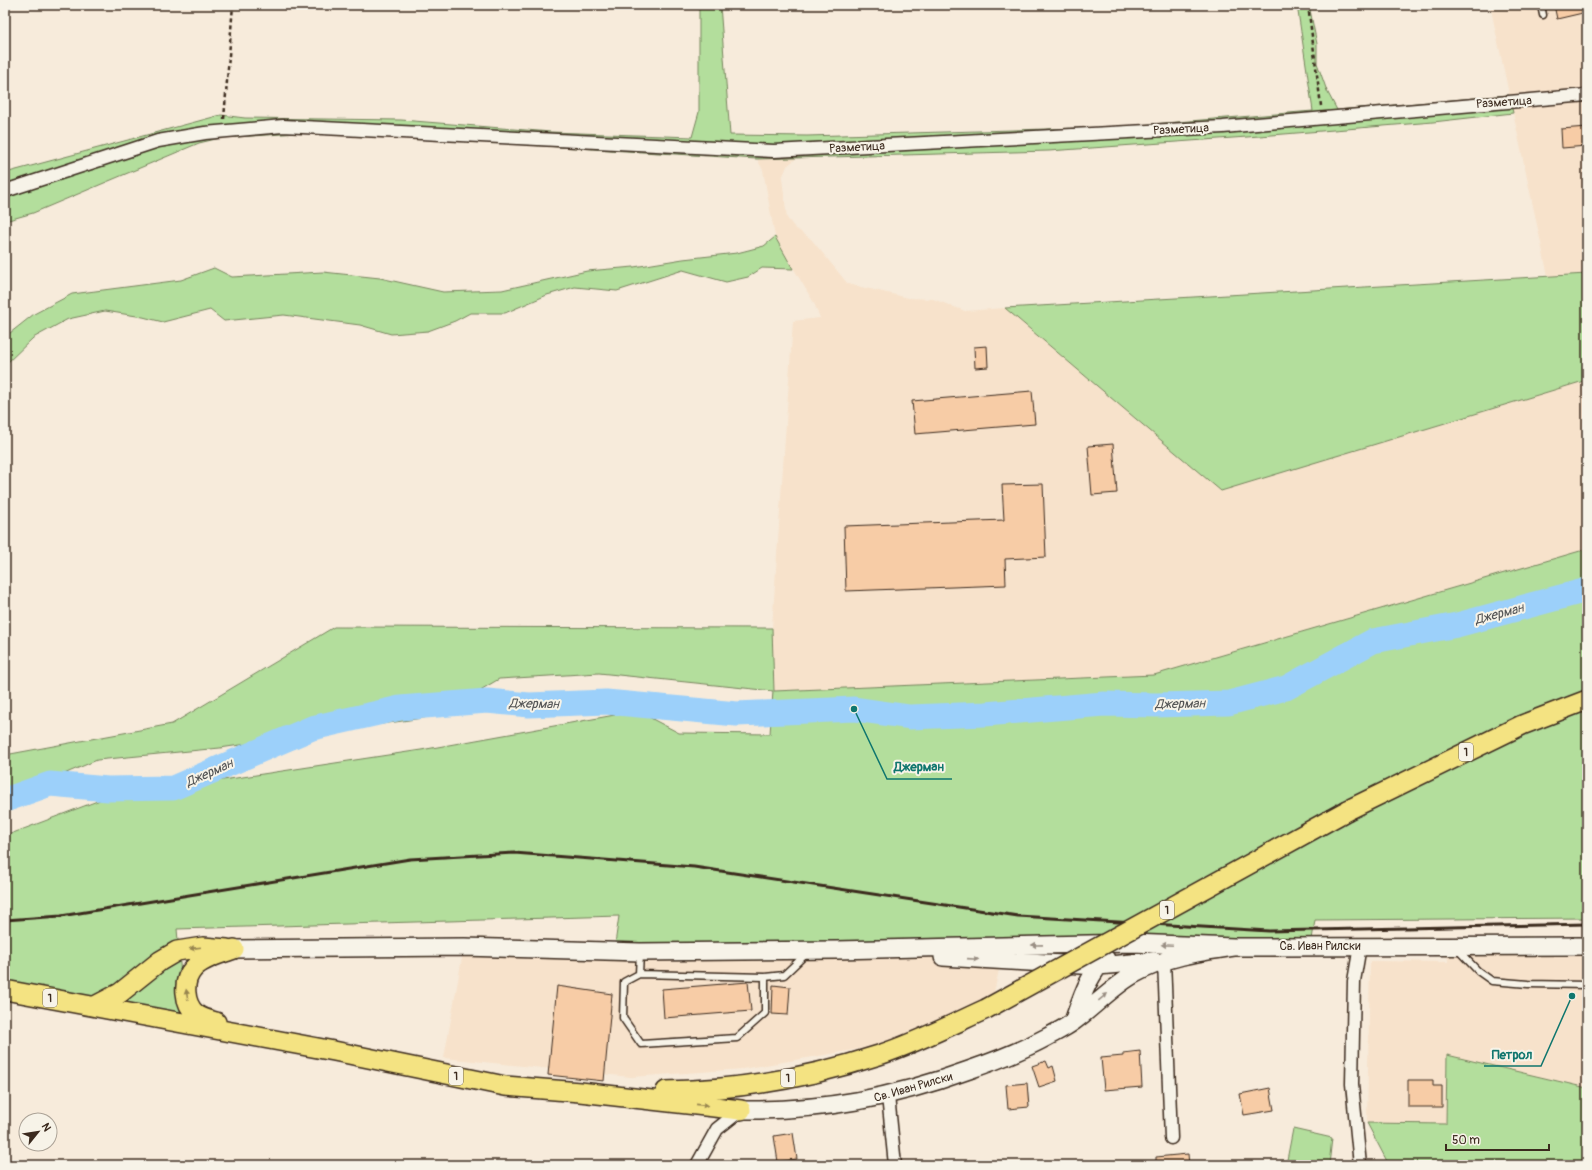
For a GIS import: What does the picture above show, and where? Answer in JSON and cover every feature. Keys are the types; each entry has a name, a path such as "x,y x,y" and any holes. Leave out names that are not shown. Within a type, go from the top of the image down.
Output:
{"main road":[{"name":"1","path":"5,990 334,1051 505,1086 580,1092 696,1091 758,1083 807,1074 880,1055 986,1009 1348,810 1522,725 1587,700"},
{"path":"95,1006 120,993 160,961 177,951 203,947 234,949"},
{"path":"234,949 215,956 192,969 185,991 189,1004 195,1014 204,1019 334,1051"},
{"path":"741,1110 738,1104 739,1097 744,1091 758,1083"},
{"path":"580,1092 741,1110"}],"street":[{"name":"Разметица","path":"5,191 158,141 283,126 774,151 1223,127 1587,96"},
{"path":"234,949 464,947 640,952 837,950 1132,943 1234,947"},
{"path":"1073,1022 1080,1002 1098,966 1113,953 1132,943"},
{"path":"1360,946 1354,981 1352,1084 1360,1165"},
{"name":"Св. Иван Рилски","path":"741,1110 815,1108 888,1096 945,1079 986,1064 1046,1038 1073,1022 1112,989 1128,978 1164,960 1234,947 1587,946"},
{"path":"837,950 1098,966 1164,960 1171,1138"},
{"path":"888,1096 895,1165"},
{"path":"697,1165 717,1129 741,1110"}],"lane":[{"path":"1541,5 1543,15"},
{"path":"1455,946 1478,971 1492,981 1528,984 1587,984"},
{"path":"765,977 765,1013 736,1038 641,1044 623,1018 624,982 639,974 765,977 784,975 809,950"},
{"path":"639,974 640,952"}],"path":[{"path":"223,132 233,5"},
{"path":"1308,5 1323,118"}],"shaded area":[{"path":"1490,5 1587,5 1587,274 1548,276"},
{"path":"798,157 787,166 782,178 787,218 795,228 811,239 848,284 909,298 933,299 965,311 1005,308 1221,491 1587,380 1587,549 1154,675 774,691 772,628 793,321 820,318 814,303 775,237 763,170 757,159"},
{"path":"1447,946 1587,946 1587,1088 1447,1055 1446,1124 1367,1123 1370,961 1448,962"},
{"path":"464,947 837,950 1001,961 991,1006 918,1039 742,1069 631,1077 444,1058"}],"green space":[{"path":"699,5 720,5 730,135 807,136 1115,127 1313,111 1297,5 1309,5 1317,44 1317,63 1327,91 1337,110 1509,95 1513,113 1433,122 1049,151 757,159 314,132 220,138 199,143 33,213 5,221 5,173 221,115 245,118 401,120 551,132 692,137 699,112"},
{"path":"775,237 793,269 762,268 748,277 726,282 683,270 617,291 575,287 547,295 505,313 470,313 455,321 428,331 391,334 360,325 284,315 224,321 210,310 163,322 105,311 68,319 33,338 5,365 5,337 34,314 72,294 181,280 214,268 232,277 323,272 380,278 443,292 502,290 587,271 634,267 683,259 737,253 764,246"},
{"path":"1587,274 1587,380 1221,491 1005,308"},
{"path":"1587,549 1587,918 1315,920 1311,946 614,951 619,916 177,929 185,1022 5,986 5,836 145,783 223,780 421,750 637,711 679,733 770,734 773,691 599,673 499,679 436,716 220,748 97,760 5,799 5,755 172,724 334,627 772,628 774,691 1154,675"},
{"path":"1447,1055 1587,1088 1587,1165 1389,1165 1367,1123 1446,1124"},
{"path":"1293,1129 1332,1138 1329,1165 1286,1165"}],"building":[{"path":"1554,5 1587,5 1587,12 1557,19"},
{"path":"1587,127 1587,146 1562,148 1561,129"},
{"path":"987,346 988,367 975,368 974,347"},
{"path":"1032,391 1035,424 915,434 912,401"},
{"path":"1113,444 1117,493 1092,495 1088,446"},
{"path":"1043,484 1046,557 1005,559 1006,585 846,591 844,526 1004,520 1002,485"},
{"path":"748,982 751,1011 664,1018 662,989"},
{"path":"773,985 790,987 788,1015 772,1014"},
{"path":"557,986 612,994 604,1081 548,1075"},
{"path":"1140,1051 1142,1087 1104,1090 1101,1058 1123,1056 1123,1053"},
{"path":"1046,1061 1049,1068 1053,1066 1057,1081 1039,1087 1032,1066"},
{"path":"1408,1080 1433,1080 1433,1086 1442,1086 1442,1107 1408,1107"},
{"path":"1027,1083 1029,1107 1008,1109 1006,1085"},
{"path":"1270,1088 1274,1110 1244,1115 1240,1094"},
{"path":"793,1133 797,1159 778,1162 774,1136"},
{"path":"1188,1154 1189,1165 1156,1165 1156,1157"}],"waterway":[{"name":"Джерман","path":"5,800 50,784 108,789 173,788 312,728 400,708 487,701 529,705 606,702 737,714 854,709 910,717 985,714 1104,704 1157,705 1229,703 1286,688 1373,641 1457,625 1587,590"}],"railway":[{"path":"5,920 61,916 410,859 514,853 694,867 1018,916 1269,931 1587,924"}],"place":[{"name":"Джерман","path":"854,709"},
{"name":"Петрол","path":"1572,996"}]}
